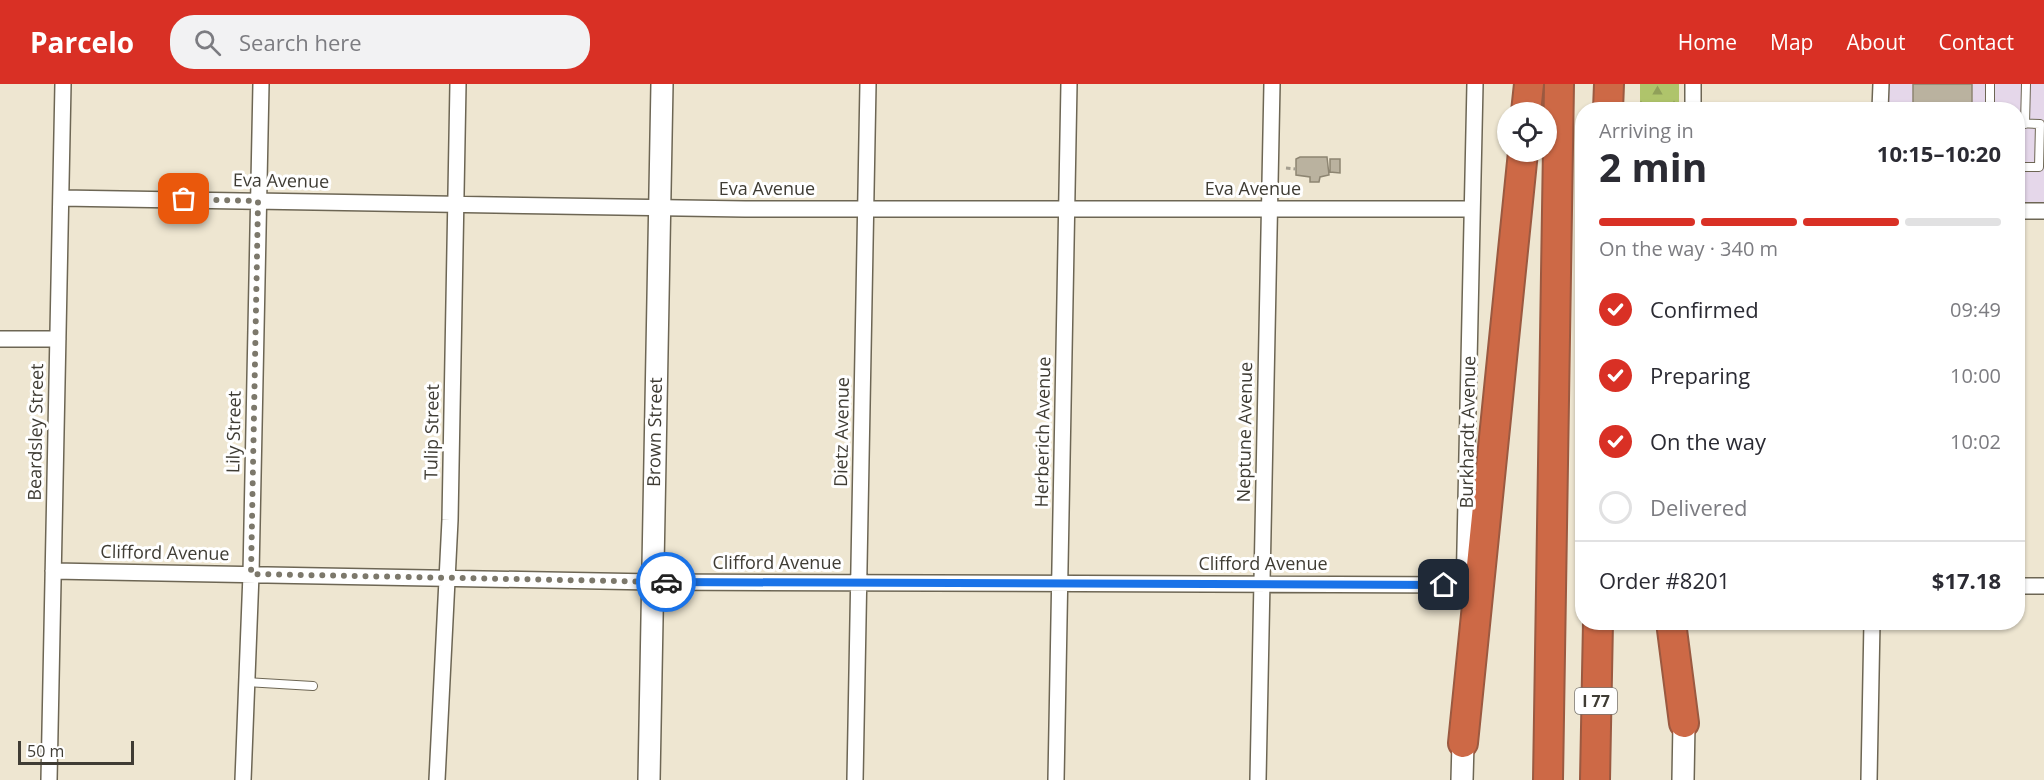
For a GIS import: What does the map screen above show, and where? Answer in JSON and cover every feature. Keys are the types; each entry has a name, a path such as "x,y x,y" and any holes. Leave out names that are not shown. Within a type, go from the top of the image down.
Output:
{"highway":[{"path":"1527,102 1529,84"},
{"name":"I 77","path":"1548,780 1559,84"},
{"path":"1608,102 1609,84"},
{"path":"1623,84 1623,102"},
{"path":"1463,743 1522,162"},
{"name":"I 77","path":"1595,780 1598,630"},
{"path":"1672,630 1684,723"}],"main road":[{"name":"Brown Street","path":"649,780 662,84"},
{"path":"1683,780 1684,723"},
{"name":"Burkhardt Avenue","path":"1462,780 1463,743"}],"street":[{"name":"Beardsley Street","path":"49,780 63,84"},
{"name":"Lily Street","path":"243,780 251,574 261,84"},
{"name":"Tulip Street","path":"437,780 447,579 458,84"},
{"name":"Dietz Avenue","path":"855,780 868,84"},
{"name":"Herberich Avenue","path":"1056,780 1069,84"},
{"name":"Neptune Avenue","path":"1258,780 1272,84"},
{"name":"Burkhardt Avenue","path":"1463,743 1464,585 1475,84"},
{"path":"1693,84 1693,102"},
{"path":"1880,102 1881,84"},
{"name":"Eva Avenue","path":"61,198 659,207 1472,209"},
{"path":"2025,211 2044,211"},
{"path":"0,339 58,339"},
{"name":"Clifford Avenue","path":"53,571 653,582 1464,585"},
{"path":"2025,586 2044,586"},
{"path":"1684,723 1685,630"},
{"path":"1869,780 1872,630"}],"lane":[{"path":"1990,84 1990,102"},
{"path":"2024,102 2026,84"},
{"path":"2025,124 2042,124 2042,167 2025,167"},
{"path":"246,682 313,686"}],"path":[{"path":"1288,168 1296,169"}],"shaded area":[{"path":"1881,84 2044,84 2044,211 2025,211 2025,102 1880,102"}],"green space":[{"path":"1640,84 1679,84 1679,102 1640,102"}],"building":[{"path":"1913,84 1972,84 1972,102 1913,102"},
{"path":"1327,157 1329,175 1320,177 1319,182 1310,182 1310,177 1296,175 1296,159"},
{"path":"1330,159 1340,159 1340,173 1330,172"}],"way so far":[{"path":"184,199 258,201 251,574 666,582"}],"route":[{"path":"666,582 1444,585"}]}
